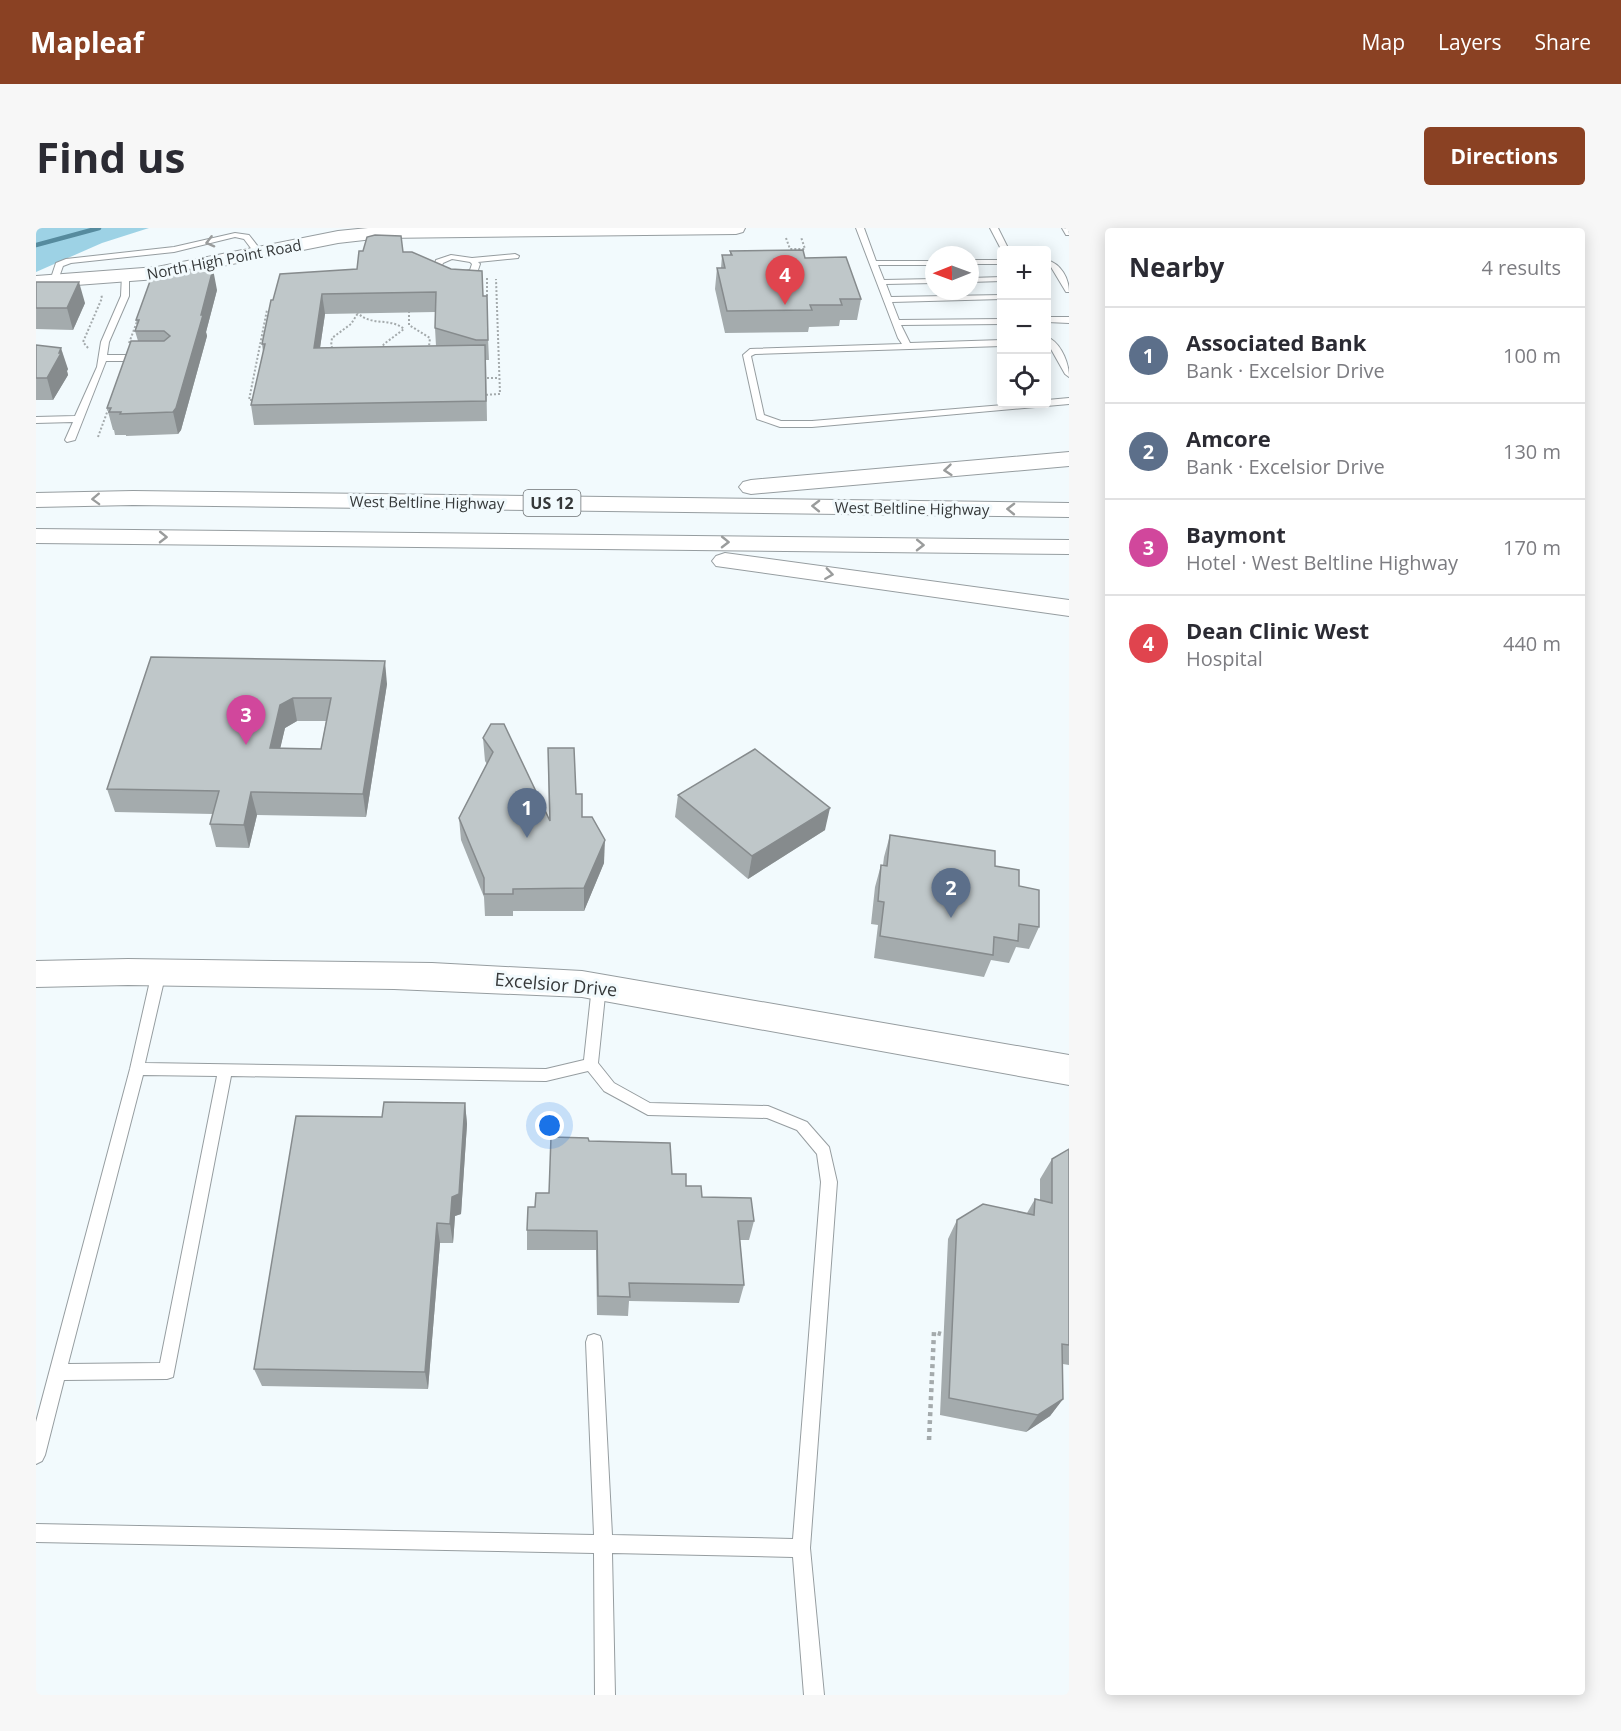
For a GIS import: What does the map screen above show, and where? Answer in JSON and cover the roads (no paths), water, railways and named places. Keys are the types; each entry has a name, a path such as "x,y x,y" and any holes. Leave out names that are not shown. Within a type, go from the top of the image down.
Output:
{"main road":[{"name":"North High Point Road","path":"45,282 157,273 338,237 382,232 736,228"},
{"path":"133,498 220,494 696,490 1069,459"},
{"name":"West Beltline Highway","path":"36,500 133,498 1069,510"},
{"name":"US 12","path":"36,536 1069,547"},
{"path":"310,539 599,550 690,557 799,569 1069,608"},
{"name":"Excelsior Drive","path":"36,974 78,971 414,975 524,979 599,986 1069,1070"}],"lane":[{"path":"860,228 908,346"},
{"path":"994,228 1003,246"},
{"path":"1066,228 1069,233"},
{"path":"45,282 59,265 69,261 184,247 228,236 248,238 259,253"},
{"path":"472,260 515,256"},
{"path":"979,262 997,262"},
{"path":"874,263 925,263"},
{"path":"1051,263 1054,264 1069,290"},
{"path":"70,440 104,358 105,342 125,296 124,276"},
{"path":"979,280 997,279"},
{"path":"881,282 925,280"},
{"path":"888,300 997,297"},
{"path":"1051,320 1069,320"},
{"path":"897,323 997,321"},
{"path":"997,343 753,351 747,355 760,417 780,424 813,424 997,408"},
{"path":"1051,345 1069,374"},
{"path":"104,358 148,358"},
{"path":"1051,403 1069,401"},
{"path":"36,420 80,419"},
{"path":"36,1455 137,1069 159,972"},
{"path":"599,986 591,1064 609,1088 648,1109 768,1112 802,1126 824,1152 829,1182 801,1548 814,1695"},
{"path":"137,1069 546,1075 591,1064"},
{"path":"58,1372 167,1371 225,1071"},
{"path":"594,1342 603,1544 605,1695"},
{"path":"36,1533 801,1548"}],"waterway":[{"path":"36,245 99,228"}],"place":[{"name":"Dean Clinic West","path":"785,305"},
{"name":"Baymont","path":"246,745"},
{"name":"Associated Bank","path":"527,838"},
{"name":"Amcore","path":"951,918"}]}
